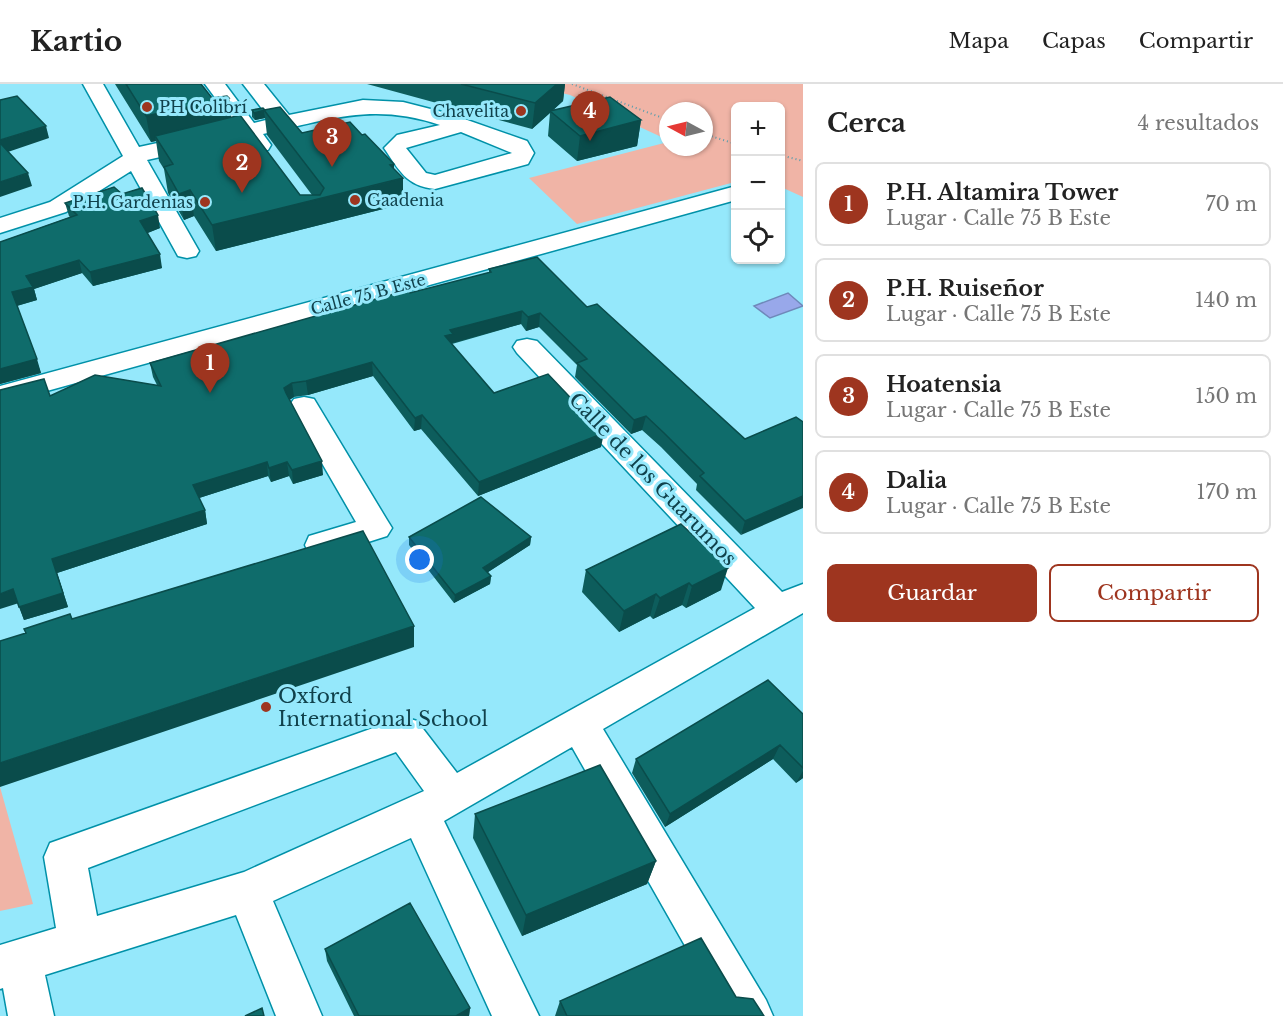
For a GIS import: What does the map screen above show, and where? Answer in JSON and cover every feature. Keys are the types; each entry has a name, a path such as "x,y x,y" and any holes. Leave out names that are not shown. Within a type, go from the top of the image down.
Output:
{"street":[{"path":"93,84 187,251"},
{"path":"215,84 270,158"},
{"path":"253,84 284,123"},
{"path":"0,226 58,207 145,152 363,106 389,105 460,126 519,146 524,153 520,159 435,182 423,182 395,148 405,140 460,126"},
{"name":"Calle 75 B Este","path":"0,395 731,194"},
{"name":"Calle de los Guarumos","path":"527,348 791,604"},
{"path":"298,552 376,528 304,406"},
{"path":"31,1016 10,964 248,891 436,805 791,604"},
{"path":"579,723 750,1016"},
{"path":"81,943 64,857 404,733 436,805 516,1016"},
{"path":"248,891 300,1016"}],"path":[{"path":"572,84 659,117"},
{"path":"713,137 731,143"},
{"path":"784,156 803,161"}],"shaded area":[{"path":"525,84 803,84 803,197 785,189 785,102 731,102 731,183 577,224 529,178 659,144 659,156 713,156 713,102 659,102 659,136 570,95"},
{"path":"0,787 33,904 0,911"}],"water":[{"path":"788,293 803,306 770,318 754,306"}],"building":[{"path":"126,84 201,84 212,98 227,96 229,98 146,116"},
{"path":"461,84 557,84 535,103"},
{"path":"17,96 46,126 0,140 0,100"},
{"path":"610,97 641,120 580,136 550,111"},
{"path":"280,107 302,133 350,122 394,164 390,165 403,178 212,225 190,190 179,194 164,167 173,164 155,136 240,115 300,195 320,195 324,188 264,110"},
{"path":"263,108 265,110 254,113 252,110"},
{"path":"0,143 28,173 0,182"},
{"path":"114,187 122,194 142,188 158,215 140,221 160,254 90,272 79,260 26,276 33,287 12,292 37,359 0,369 0,242 77,215 65,203"},
{"path":"537,257 587,307 597,304 745,439 796,417 803,422 803,496 745,521 700,476 704,473 646,416 634,420 577,363 587,359 540,313 528,317 522,311 450,330 453,334 445,336 494,393 548,374 604,433 479,482 422,415 415,418 372,362 292,383 284,388 322,461 292,470 287,462 269,468 267,462 193,485 205,510 52,559 63,593 19,607 13,589 0,594 0,390 44,379 50,396 95,375 161,386 150,363 407,290 410,293 491,272 489,269"},
{"path":"481,497 531,537 483,568 491,576 455,595 409,537"},
{"path":"681,524 728,568 692,586 689,583 660,598 656,594 624,611 586,570"},
{"path":"363,531 414,626 0,763 0,641 26,633 24,629 70,614 72,619"},
{"path":"768,680 803,714 803,768 780,745 670,814 636,759"},
{"path":"600,765 656,861 526,915 475,814"},
{"path":"410,903 470,1008 456,1016 359,1016 325,949"},
{"path":"701,938 736,997 753,999 764,1016 567,1016 560,1001"},
{"path":"262,1008 264,1016 245,1016"}],"place":[{"name":"PH Colibrí","path":"147,107"},
{"name":"Chavelita","path":"521,111"},
{"name":"Dalia","path":"590,141"},
{"name":"Hoatensia","path":"332,167"},
{"name":"P.H. Ruiseñor","path":"242,193"},
{"name":"Gaadenia","path":"355,200"},
{"name":"P.H. Gardenias","path":"205,202"},
{"name":"P.H. Altamira Tower","path":"210,393"},
{"name":"Oxford International School","path":"266,707"}]}
